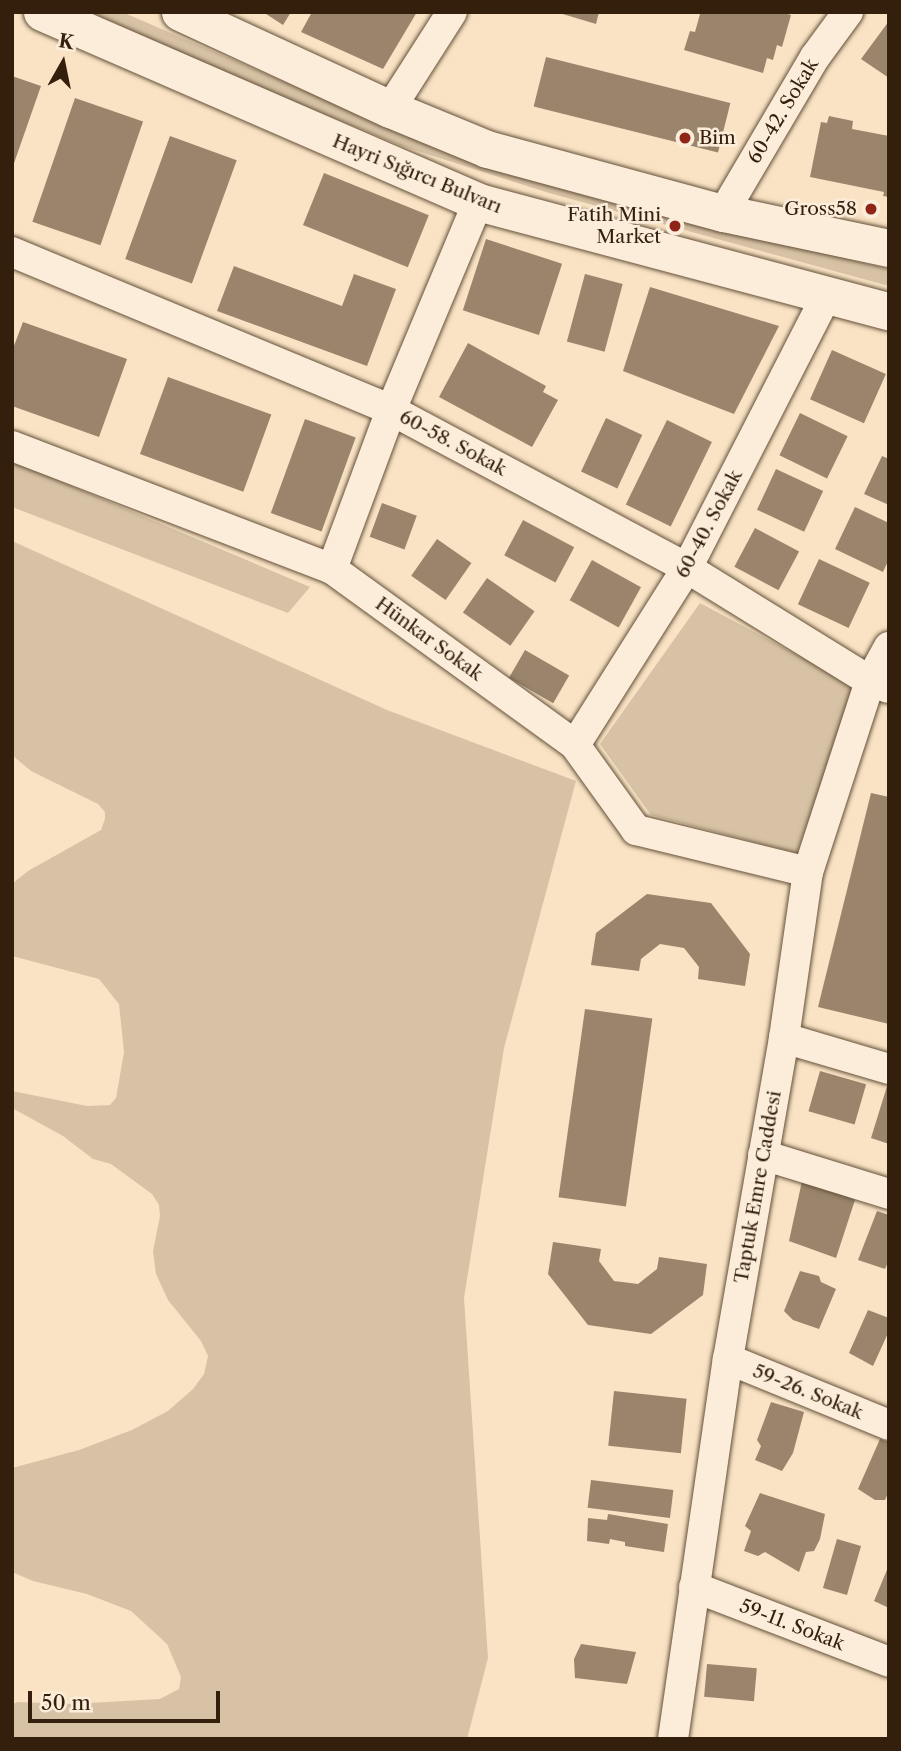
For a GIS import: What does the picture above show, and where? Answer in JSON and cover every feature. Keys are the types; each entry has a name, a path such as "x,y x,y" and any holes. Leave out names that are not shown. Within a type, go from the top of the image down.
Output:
{"street":[{"name":"Hayri Sığırcı Bulvarı","path":"42,12 478,202 889,311"},
{"path":"180,12 390,109 487,149 723,213 889,247"},
{"path":"390,109 452,12"},
{"name":"60-42. Sokak","path":"723,213 815,57 848,12"},
{"path":"332,569 391,410 478,202"},
{"name":"60-58. Sokak","path":"12,252 391,410 687,568 879,685"},
{"name":"60-40. Sokak","path":"575,745 687,568 827,294"},
{"name":"Hünkar Sokak","path":"12,446 332,569 575,745 636,830 808,872"},
{"name":"Taptuk Emre Caddesi","path":"673,1739 728,1359 784,1038 808,872 879,685 889,647"},
{"path":"784,1038 889,1069"},
{"path":"763,1155 889,1194"},
{"name":"59-26. Sokak","path":"728,1359 889,1425"},
{"name":"59-11. Sokak","path":"694,1587 889,1662"}],"shaded area":[{"path":"90,12 122,12 394,129 755,236 889,269 889,286 549,193 402,146 266,90"},
{"path":"12,462 310,587 288,613 12,507"},
{"path":"12,541 387,710 576,781 504,1048 464,1298 488,1658 467,1739 12,1739 12,1704 18,1702 71,1704 160,1699 179,1689 181,1677 167,1644 131,1611 87,1594 33,1581 12,1572 12,1468 79,1450 132,1430 168,1411 193,1389 204,1374 208,1356 201,1341 168,1300 156,1274 153,1251 160,1216 159,1205 152,1194 111,1164 93,1159 63,1136 12,1108 12,1091 87,1106 110,1105 116,1098 124,1052 119,1004 99,979 12,956 12,884 28,871 101,830 105,812 98,804 31,771 12,755"},
{"path":"700,603 855,686 797,853 651,815 600,744"}],"building":[{"path":"263,12 291,12 283,25"},
{"path":"312,12 417,12 383,69 301,32"},
{"path":"556,12 599,12 596,24"},
{"path":"780,12 791,15 782,47 777,45 773,60 767,58 763,73 684,50 690,31 695,32 700,14"},
{"path":"889,21 889,78 861,59"},
{"path":"546,57 730,103 718,152 534,106"},
{"path":"12,76 41,86 13,166 12,166"},
{"path":"75,98 143,121 100,245 32,222"},
{"path":"829,116 853,121 852,129 889,136 889,197 883,196 884,192 810,177 821,122 827,123"},
{"path":"170,136 237,160 192,283 125,259"},
{"path":"324,173 429,215 408,267 303,225"},
{"path":"486,239 562,264 539,335 463,310"},
{"path":"234,266 342,306 354,274 396,289 367,366 217,311"},
{"path":"585,274 623,284 605,352 567,342"},
{"path":"650,287 779,326 734,414 623,371"},
{"path":"23,322 127,359 99,437 12,406 12,351"},
{"path":"468,343 546,386 543,392 558,400 532,447 439,397"},
{"path":"832,350 886,374 864,423 810,399"},
{"path":"168,377 271,415 243,492 140,454"},
{"path":"800,413 848,436 827,478 779,455"},
{"path":"606,418 642,435 617,488 581,471"},
{"path":"305,419 356,437 322,531 271,513"},
{"path":"667,420 712,442 671,526 626,504"},
{"path":"882,456 889,459 889,505 864,494"},
{"path":"776,469 823,491 804,532 757,510"},
{"path":"382,503 417,516 404,549 370,537"},
{"path":"855,507 889,523 889,559 883,572 835,549"},
{"path":"523,520 574,547 555,583 504,555"},
{"path":"755,528 799,551 778,590 734,567"},
{"path":"437,539 471,563 446,600 411,576"},
{"path":"819,559 870,583 849,628 798,604"},
{"path":"592,560 641,587 619,627 570,600"},
{"path":"487,578 535,611 510,646 463,612"},
{"path":"525,650 569,676 553,703 509,678"},
{"path":"871,793 889,797 889,1024 818,1007"},
{"path":"647,894 711,903 750,954 745,986 698,979 699,967 684,948 660,944 641,959 639,971 591,965 596,933"},
{"path":"585,1009 652,1018 626,1207 559,1197"},
{"path":"820,1071 866,1084 855,1125 808,1111"},
{"path":"889,1083 889,1144 871,1138"},
{"path":"805,1179 855,1200 836,1258 789,1241 802,1181"},
{"path":"877,1211 889,1215 889,1260 885,1269 858,1260"},
{"path":"553,1242 601,1249 599,1261 614,1281 638,1284 657,1269 659,1257 707,1264 703,1295 651,1334 588,1325 548,1274"},
{"path":"800,1271 819,1276 821,1282 836,1289 819,1329 793,1320 784,1311"},
{"path":"868,1310 889,1318 889,1331 873,1366 849,1353"},
{"path":"614,1391 687,1399 681,1453 608,1446"},
{"path":"771,1402 804,1412 793,1453 782,1471 755,1460 761,1446 757,1440"},
{"path":"880,1439 889,1442 889,1491 885,1500 875,1500 858,1489"},
{"path":"591,1480 673,1490 670,1518 588,1508"},
{"path":"760,1493 825,1514 820,1539 814,1551 806,1552 799,1572 765,1552 758,1556 744,1551 751,1531 745,1526"},
{"path":"608,1514 668,1524 664,1552 625,1546 625,1542 610,1539 609,1544 587,1541 588,1518 607,1520"},
{"path":"837,1539 861,1546 847,1595 823,1588"},
{"path":"889,1565 889,1608 874,1601"},
{"path":"581,1644 636,1652 627,1684 575,1678 574,1659"},
{"path":"707,1664 757,1668 754,1701 704,1697"}],"place":[{"name":"Bim","path":"685,138"},
{"name":"Gross58","path":"871,209"},
{"name":"Fatih Mini Market","path":"675,226"}]}
